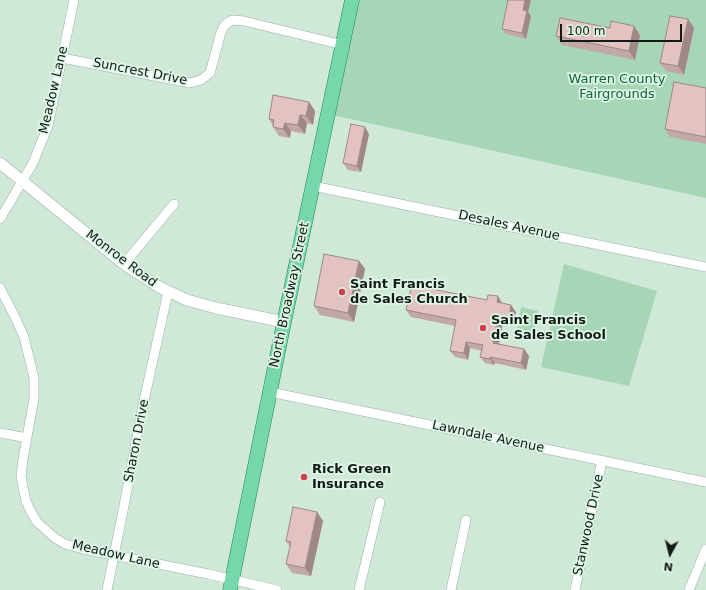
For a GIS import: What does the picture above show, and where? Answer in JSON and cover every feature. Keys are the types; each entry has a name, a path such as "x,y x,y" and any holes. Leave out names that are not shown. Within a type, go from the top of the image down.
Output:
{"main road":[{"name":"North Broadway Street","path":"231,585 284,322 352,0"}],"street":[{"name":"Meadow Lane","path":"0,219 33,163 48,126 74,0"},
{"name":"Suncrest Drive","path":"62,58 190,83 201,80 210,73 221,32 224,26 230,21 234,20 244,21 343,45"},
{"name":"Monroe Road","path":"0,163 124,264 168,292 187,300 216,308 284,322"},
{"name":"Desales Avenue","path":"313,186 706,267"},
{"path":"124,264 174,204"},
{"name":"Meadow Lane","path":"0,288 24,337 34,378 34,399 21,471 22,489 30,512 37,522 55,538 65,544 231,585 277,590"},
{"name":"Sharon Drive","path":"106,590 142,410 168,292"},
{"name":"Lawndale Avenue","path":"270,392 706,482"},
{"path":"0,432 27,438"},
{"name":"Stanwood Drive","path":"575,590 602,460"},
{"path":"359,590 380,502"},
{"path":"452,590 466,520"},
{"path":"689,590 706,549"}],"green space":[{"name":"Warren County Fairgrounds","path":"352,0 706,0 706,198 328,114"},
{"path":"564,264 657,291 629,386 541,367"},
{"path":"521,307 538,311 534,332 517,329"}],"building":[{"path":"508,0 525,0 523,10 527,11 522,33 502,29"},
{"path":"670,16 688,19 678,66 660,63"},
{"path":"560,18 610,28 611,21 634,26 629,51 556,36"},
{"path":"674,82 706,88 706,137 665,129"},
{"path":"273,95 309,102 306,116 300,115 298,125 285,123 283,129 273,127 274,120 269,119"},
{"path":"351,124 365,127 357,166 343,163"},
{"name":"Saint Francis de Sales Church","path":"324,254 359,261 348,313 314,306"},
{"path":"412,285 487,300 488,295 498,296 497,302 511,305 509,318 498,316 493,343 524,349 521,363 490,357 490,359 480,357 483,345 466,342 464,353 450,351 456,320 406,310"},
{"path":"293,507 317,512 305,568 286,564 291,542 286,541"}],"place":[{"name":"Saint Francis de Sales Church","path":"342,292"},
{"name":"Saint Francis de Sales School","path":"483,328"},
{"name":"Rick Green Insurance","path":"304,477"}]}
